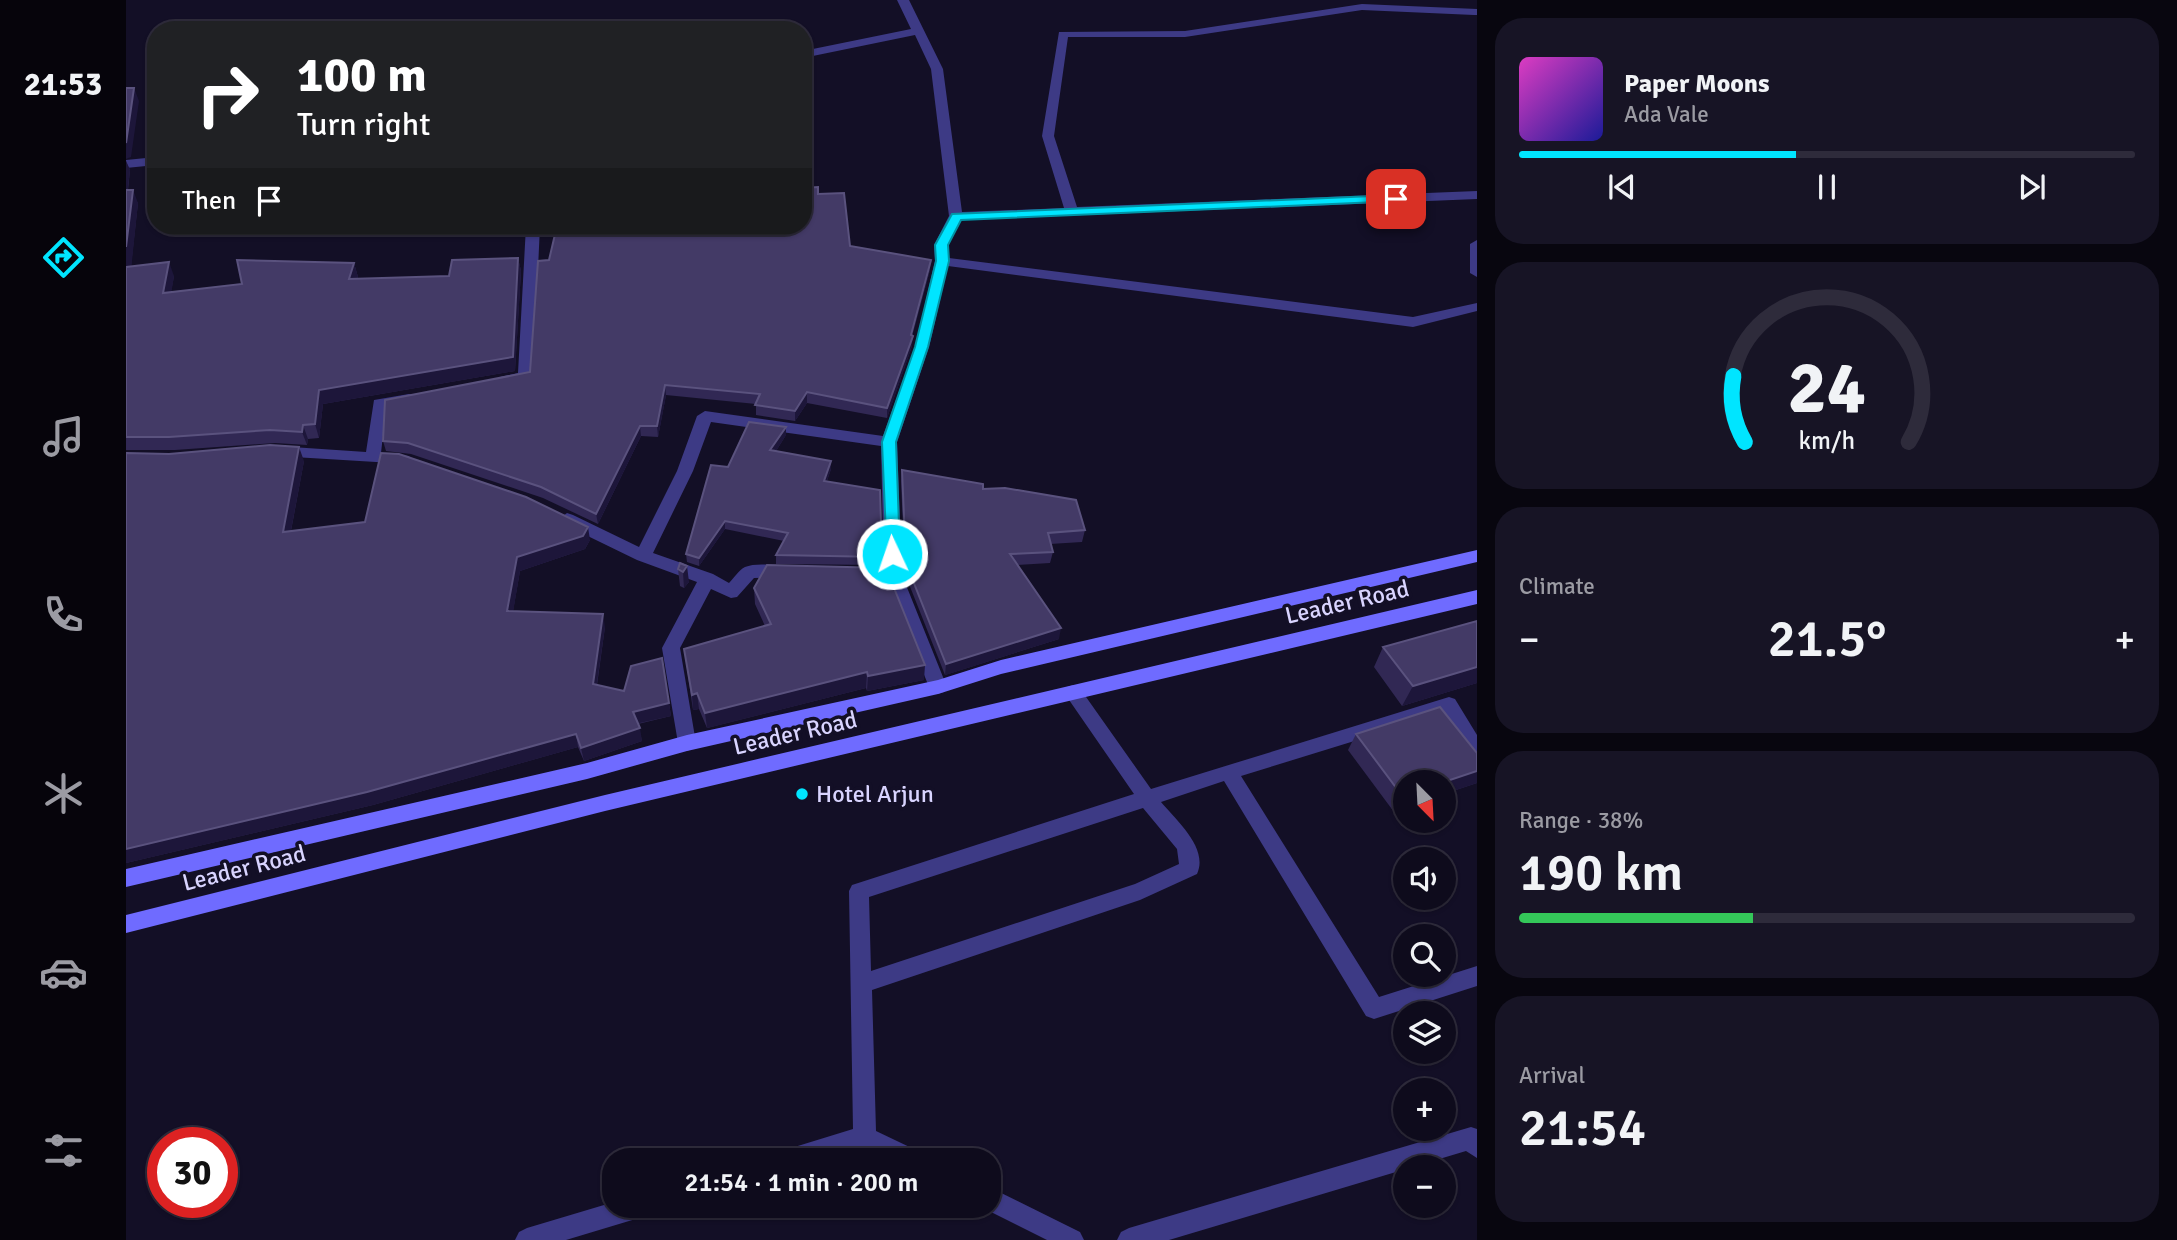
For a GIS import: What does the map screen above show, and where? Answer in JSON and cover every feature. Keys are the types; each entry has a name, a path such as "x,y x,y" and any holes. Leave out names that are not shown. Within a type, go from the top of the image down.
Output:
{"main road":[{"name":"Leader Road","path":"126,878 587,771 687,743 938,687 1001,667 1477,556"},
{"name":"Leader Road","path":"126,924 618,799 1477,597"}],"street":[{"path":"903,0 937,69 956,216 941,245 942,261 922,347 889,442 887,575 938,687"},
{"path":"1072,212 1048,136 1063,34 1185,34 1362,7 1474,12"},
{"path":"812,53 918,31"},
{"path":"126,164 147,161"},
{"path":"956,216 1477,195"},
{"path":"485,385 525,377 533,235"},
{"path":"1477,244 1477,273"},
{"path":"942,261 1413,321 1477,307"},
{"path":"373,458 379,404 419,397"},
{"path":"643,556 685,471 705,416 889,442"},
{"path":"263,452 404,460 417,464"},
{"path":"548,510 643,556 706,579 730,592 750,572 802,573"},
{"path":"687,743 671,648 706,579"},
{"path":"861,984 1140,891 1190,868 1186,846 1147,798 1073,692"},
{"path":"865,1137 859,891 1449,704 1477,752"},
{"path":"1228,772 1374,1009 1477,976"},
{"path":"828,1148 865,1137 887,1148"},
{"path":"1129,1240 1471,1138 1477,1147"},
{"path":"1001,1205 1072,1240"},
{"path":"527,1240 602,1217"}],"building":[{"path":"126,88 134,88 126,143"},
{"path":"812,187 818,187 818,194 844,193 850,246 931,260 911,335 913,336 887,408 807,392 795,411 755,405 760,394 665,385 657,426 640,426 596,514 541,487 408,443 383,441 385,400 530,372 538,261 549,260 555,235 812,235"},
{"path":"126,190 133,190 126,247"},
{"path":"518,258 513,357 319,390 315,424 303,425 302,432 270,430 126,437 126,267 169,262 163,293 242,284 237,260 354,263 349,279 449,276 452,260"},
{"path":"749,422 786,427 770,450 831,461 824,481 880,490 882,557 776,555 788,533 725,521 699,558 686,554 711,465 728,467"},
{"path":"270,445 299,447 283,532 365,522 381,453 399,454 526,497 588,527 583,536 517,557 507,611 603,614 593,684 624,691 631,666 662,658 669,703 633,712 640,728 581,748 576,734 367,792 126,849 126,453 169,454"},
{"path":"902,470 983,484 983,489 1005,488 1076,500 1085,530 1048,533 1053,552 1010,554 1061,628 946,664 906,563"},
{"path":"680,563 687,566 683,572 678,569"},
{"path":"767,565 886,568 925,665 868,676 867,672 705,713 697,693 692,695 684,649 771,624 754,588"},
{"path":"1477,621 1477,667 1413,686 1383,647"},
{"path":"1440,707 1477,753 1477,771 1456,778 1456,770 1393,770 1393,784 1356,734"}],"place":[{"name":"Hotel Arjun","path":"802,794"}],"route":[{"path":"892,554 888,489 889,442 922,347 942,261 941,245 956,216 1396,199"}]}
